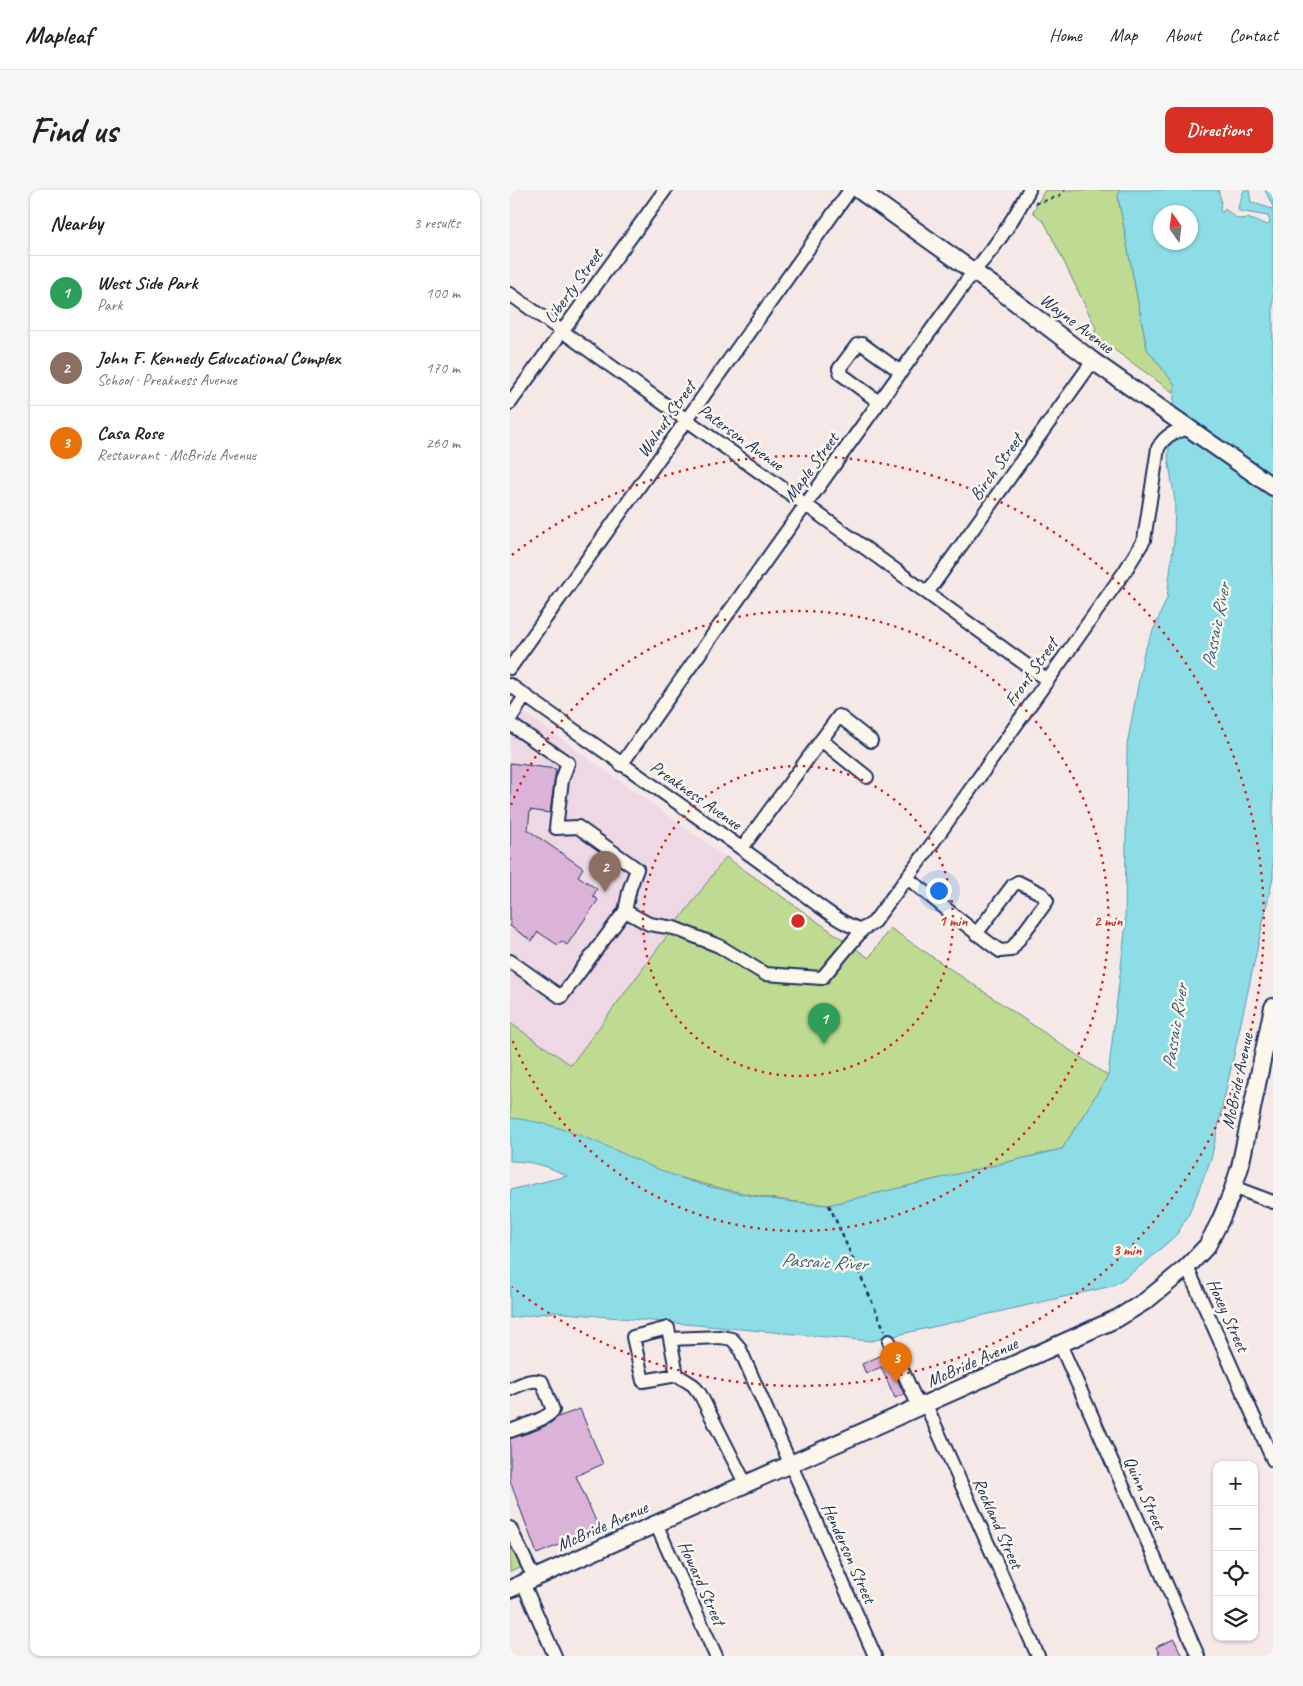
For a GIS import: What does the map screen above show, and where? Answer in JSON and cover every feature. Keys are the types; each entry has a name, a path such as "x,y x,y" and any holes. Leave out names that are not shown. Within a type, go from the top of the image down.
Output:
{"main road":[{"name":"Wayne Avenue","path":"859,190 1093,361 1273,487"},
{"name":"McBride Avenue","path":"522,1583 1118,1318 1147,1300 1187,1267 1207,1246 1220,1221 1240,1166 1273,1007"}],"street":[{"name":"Liberty Street","path":"510,403 665,190"},
{"name":"Walnut Street","path":"510,668 850,190"},
{"name":"Maple Street","path":"621,765 900,372 995,245 1026,195"},
{"name":"Paterson Avenue","path":"510,294 1047,680"},
{"path":"879,402 841,374 840,369 857,346 862,344 900,372"},
{"name":"Birch Street","path":"927,593 1093,361"},
{"name":"Front Street","path":"625,911 649,924 674,928 719,946 764,974 822,978 863,929 873,923 907,878 1125,571 1144,540 1155,458 1162,439 1172,432 1192,429"},
{"name":"Preakness Avenue","path":"510,685 851,927 863,929"},
{"path":"510,719 525,696"},
{"path":"742,848 839,716 871,741"},
{"path":"510,724 568,763 562,780 556,828 578,827 637,869 630,888 625,911 561,997 510,961"},
{"path":"821,740 867,777"},
{"path":"907,878 976,934 1000,951 1011,950 1047,901 1042,894 1018,882 1013,885 976,934"},
{"path":"1233,1187 1273,1202"},
{"name":"Hoxey Street","path":"1187,1267 1273,1460"},
{"path":"677,1375 668,1328 633,1336 642,1381 677,1375 692,1385 700,1394 746,1484"},
{"name":"Henderson Street","path":"670,1338 721,1337 732,1339 736,1342 875,1656"},
{"name":"Rockland Street","path":"889,1341 922,1406 1038,1656"},
{"name":"Quinn Street","path":"1060,1344 1198,1656"},
{"path":"510,1389 531,1381 542,1382 553,1410 551,1414 545,1417 510,1431"},
{"name":"Howard Street","path":"656,1524 716,1656"},
{"path":"510,1528 522,1583 555,1656"}],"path":[{"path":"1026,195 1038,203 1059,196 1065,190"},
{"path":"828,1205 889,1341"}],"shaded area":[{"path":"510,702 726,857 571,1065 510,1023"}],"green space":[{"path":"1045,190 1120,190 1118,197 1147,349 1175,385 1174,393 1094,335 1096,328 1045,223 1033,212"},
{"path":"726,857 869,958 890,928 1108,1076 1062,1149 829,1205 788,1201 707,1185 667,1174 510,1122 510,1023 571,1065"},
{"path":"510,1525 525,1566 510,1572"}],"water":[{"name":"Passaic River","path":"1120,190 1218,190 1221,200 1220,211 1223,212 1225,209 1239,219 1247,218 1268,225 1270,222 1268,216 1239,211 1238,207 1244,190 1249,190 1251,202 1272,209 1273,207 1273,877 1211,1159 1189,1214 1177,1234 1147,1261 1112,1286 871,1341 554,1312 510,1318 510,1190 567,1176 540,1165 510,1161 510,1118 553,1126 693,1182 731,1192 771,1199 828,1205 1062,1149 1108,1076 1125,932 1127,745 1144,652 1167,598 1174,540 1175,501 1168,458 1175,385 1147,349 1118,197"},
{"path":"1265,190 1273,190 1273,207"}],"building":[{"path":"510,763 556,769 550,813 530,810 528,830 583,868 578,876 597,889 593,896 598,900 567,945 561,941 558,945 538,932 532,941 510,926"},
{"path":"882,1355 884,1361 888,1360 904,1394 895,1398 881,1367 866,1374 862,1364"},
{"path":"580,1409 603,1464 576,1476 599,1528 537,1554 510,1481 510,1439 537,1430 558,1417"},
{"path":"1174,1639 1182,1656 1160,1656 1156,1647"}],"place":[{"name":"John F. Kennedy Educational Complex","path":"605,892"},
{"name":"West Side Park","path":"824,1044"},
{"name":"Casa Rose","path":"896,1383"}]}
